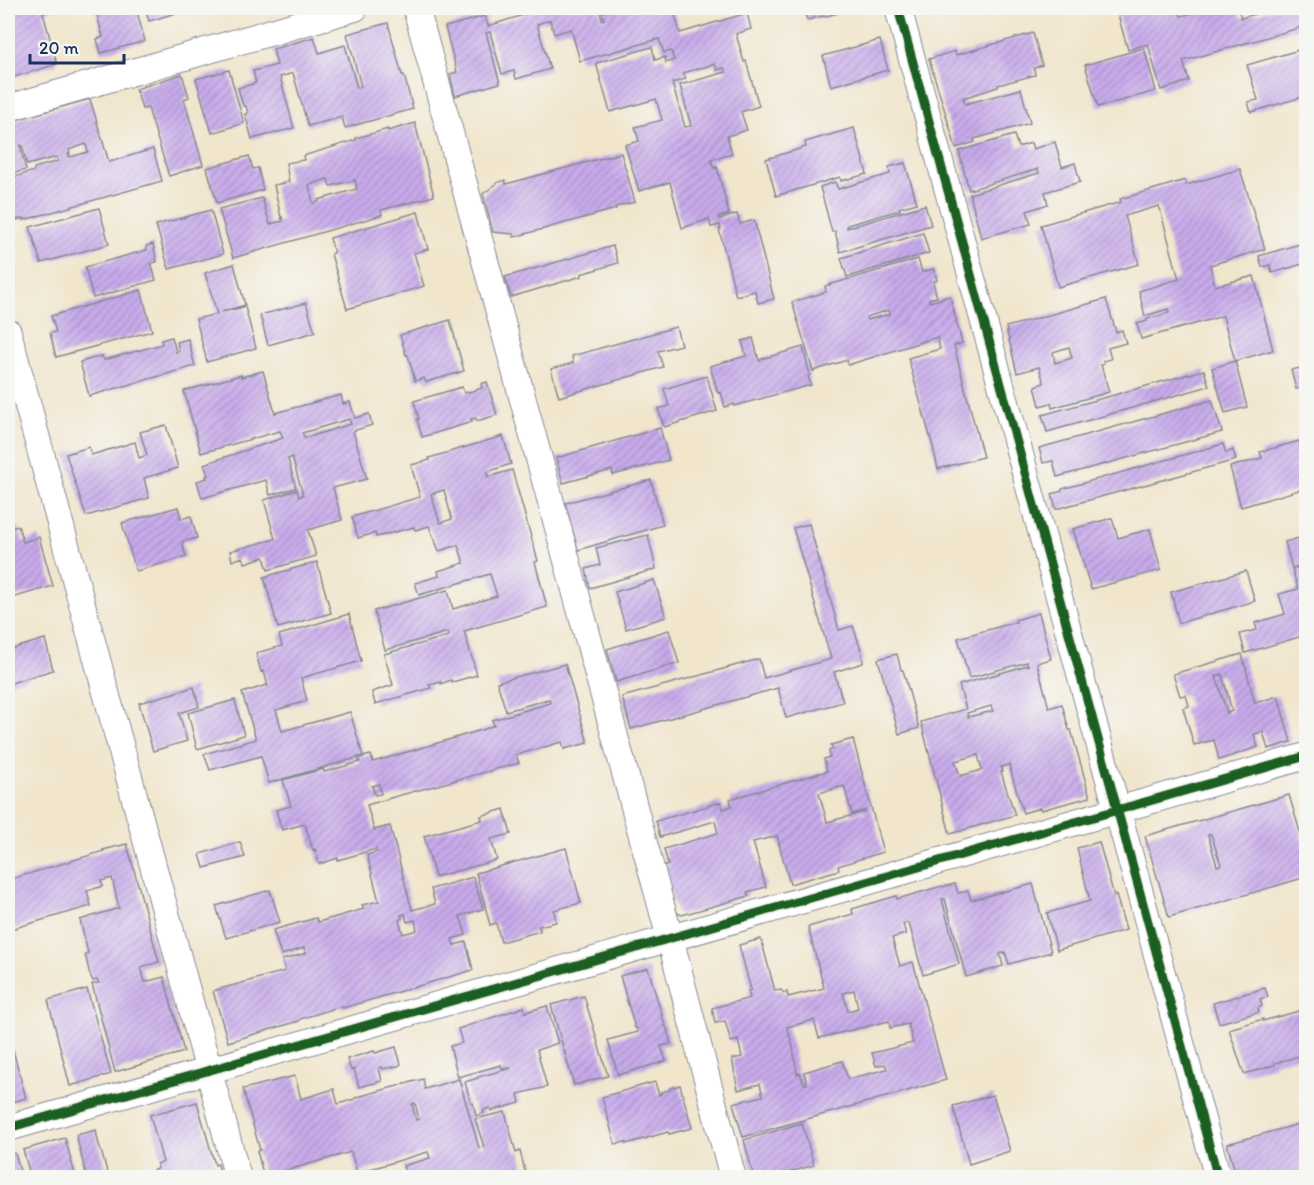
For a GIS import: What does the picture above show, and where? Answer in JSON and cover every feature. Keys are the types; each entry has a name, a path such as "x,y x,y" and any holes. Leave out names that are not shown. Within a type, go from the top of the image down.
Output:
{"street":[{"path":"8,108 352,8"},
{"path":"416,8 670,938 733,1178"},
{"path":"898,8 1218,1178"},
{"path":"8,332 238,1178"},
{"path":"8,1128 1306,756"}],"building":[{"path":"8,8 57,8 43,13 57,64 8,79 8,23 12,22 11,19 8,20"},
{"path":"95,8 136,8 145,41 101,53 97,39 103,37"},
{"path":"145,8 193,8 149,21"},
{"path":"532,8 599,8 602,20 604,19 602,12 619,8 673,8 680,33 747,13 751,29 736,34 759,106 741,112 747,130 727,136 732,154 711,160 714,168 717,167 729,214 718,217 719,219 737,214 740,224 754,220 774,299 758,303 755,291 736,296 719,229 721,229 720,225 711,227 709,219 682,228 670,182 639,191 625,145 639,141 635,127 662,120 656,99 610,112 596,63 652,47 655,60 665,57 666,63 674,60 671,51 664,53 659,39 580,61 571,29 554,34 550,20 537,24 550,69 516,79 514,71 502,74 490,32 486,33 500,83 455,96 450,74 457,72 445,27 485,16 488,26 533,12","holes":["715,64 717,70 724,68 726,72 680,85 691,126 685,127 672,83 686,79 683,73"]},
{"path":"804,8 854,8 807,20"},
{"path":"1116,8 1179,8 1181,16 1211,8 1238,8 1241,18 1277,8 1306,8 1306,26 1183,61 1189,81 1161,90 1148,44 1128,50"},
{"path":"388,23 413,109 345,128 342,117 308,126 293,73 280,77 294,128 252,139 245,114 248,113 246,106 243,106 238,88 256,83 253,71 277,65 273,49 314,37 319,53 345,45 357,88 361,86 347,34"},
{"path":"1033,33 1042,65 1034,68 1035,75 963,98 965,104 1021,89 1030,123 974,139 975,142 956,148 929,59 955,51 956,55"},
{"path":"880,40 888,70 831,86 823,56"},
{"path":"1144,48 1156,91 1098,107 1085,65"},
{"path":"1306,48 1306,96 1251,112 1248,102 1258,100 1247,65"},
{"path":"229,70 244,123 212,133 196,79"},
{"path":"182,74 189,97 184,99 203,165 169,176 148,108 142,109 136,89"},
{"path":"90,99 109,162 153,149 162,181 24,220 24,218 12,221 8,203 8,179 58,161 57,157 27,165 22,145 20,146 26,170 8,175 8,122","holes":["86,144 88,152 70,157 68,154 70,154 69,150"]},
{"path":"415,123 434,196 381,210 382,215 233,258 219,209 262,198 270,224 283,221 274,185 289,182 286,163 304,160 303,156 356,140 356,138 388,129 388,131","holes":["328,179 330,186 355,180 357,189 313,203 309,185"]},
{"path":"854,128 867,174 841,181 840,177 776,196 766,159 806,147 805,142"},
{"path":"1014,135 1018,147 1031,143 1033,149 1055,142 1062,167 1075,163 1080,182 1045,192 1048,204 1027,211 1031,224 981,238 970,194 1039,173 1038,169 969,190 959,151"},
{"path":"621,153 635,202 514,237 514,234 493,232 483,194 496,183 505,180 506,184"},
{"path":"249,156 253,169 258,168 263,190 217,203 207,168"},
{"path":"905,163 917,203 847,225 847,228 925,205 931,225 840,252 820,187 835,182 838,189 890,174 889,167"},
{"path":"1240,169 1265,249 1210,265 1215,286 1254,276 1273,350 1235,361 1223,316 1141,339 1137,324 1169,313 1168,309 1145,316 1139,291 1179,279 1159,206 1125,216 1139,264 1058,287 1041,225 1121,202 1120,199 1185,180 1186,185"},
{"path":"99,208 109,244 41,263 30,227"},
{"path":"211,210 223,254 169,269 156,225"},
{"path":"418,212 428,249 414,253 424,286 347,309 331,254 334,253 330,238"},
{"path":"923,233 929,253 847,277 841,258"},
{"path":"153,244 157,262 151,263 156,280 93,298 85,267 147,250 146,246"},
{"path":"1300,244 1306,263 1272,273 1270,265 1262,267 1259,256"},
{"path":"613,246 618,263 511,297 505,277"},
{"path":"918,259 922,272 934,269 937,280 933,282 937,297 929,299 930,302 950,296 962,343 954,346 983,457 938,469 908,358 940,349 937,337 848,365 847,360 813,371 792,302 826,292 825,286","holes":["889,310 890,314 867,320 866,317"]},
{"path":"234,264 245,305 221,312 245,307 256,348 207,362 196,319 217,314 205,273"},
{"path":"141,290 152,331 56,357 50,333 56,332 51,316"},
{"path":"1106,299 1116,332 1122,330 1126,343 1108,348 1111,359 1103,361 1104,364 1101,365 1109,392 1052,408 1051,403 1040,406 1035,386 1044,383 1039,367 1017,373 1006,327","holes":["1069,347 1072,358 1055,363 1053,352"]},
{"path":"306,303 315,332 268,345 260,315"},
{"path":"450,320 464,371 426,382 424,378 415,381 400,335"},
{"path":"676,327 681,345 658,351 663,367 559,397 551,369 573,363 572,356"},
{"path":"172,337 176,352 179,351 177,342 188,339 195,366 89,396 80,362 102,356 104,360 162,344 161,340"},
{"path":"753,338 759,361 803,347 811,385 725,407 710,366 746,356 742,341"},
{"path":"1235,361 1247,407 1225,413 1212,368"},
{"path":"1306,363 1306,393 1304,387 1296,389 1291,370 1304,367"},
{"path":"1204,370 1209,386 1047,432 1042,415"},
{"path":"263,371 275,413 341,395 343,404 350,402 355,418 369,414 372,425 353,431 367,479 333,488 342,520 308,530 316,556 268,570 264,557 245,563 243,557 232,561 230,551 275,539 264,500 297,490 299,497 303,495 292,457 288,459 296,488 270,495 266,480 202,498 197,481 207,478 204,464 283,438 280,431 201,453 184,391 241,375 241,377","holes":["349,419 351,424 305,438 302,433"]},
{"path":"707,376 717,411 664,427 658,409 669,406 664,389"},
{"path":"487,382 497,415 477,421 476,418 471,419 472,422 422,437 414,401 462,387 464,393 469,392 482,388 481,384"},
{"path":"1212,400 1222,432 1057,477 1053,461 1043,463 1039,448"},
{"path":"166,425 178,468 144,478 149,498 86,516 66,454 89,447 91,455 135,442 139,458 147,455 140,432"},
{"path":"660,428 669,460 613,475 612,470 563,483 556,458"},
{"path":"503,436 511,464 487,472 488,477 512,470 538,561 535,562 547,607 464,631 477,675 429,685 431,688 375,704 372,692 393,685 384,654 449,636 448,632 385,650 374,611 448,590 453,609 497,596 490,574 419,595 415,583 439,576 438,571 464,563 458,545 439,551 429,526 415,530 414,527 376,537 375,533 358,538 352,517 420,497 411,465 430,460 429,458","holes":["444,490 452,519 440,523 431,494"]},
{"path":"1299,441 1303,455 1306,454 1306,488 1241,507 1230,467 1262,458 1260,452"},
{"path":"1223,444 1226,453 1233,450 1236,460 1056,509 1052,494 1062,489"},
{"path":"651,480 663,525 578,550 565,503"},
{"path":"178,507 181,519 191,516 197,538 182,542 186,557 136,571 122,523"},
{"path":"1112,518 1118,538 1150,529 1161,570 1091,589 1073,529"},
{"path":"809,524 839,630 853,626 862,653 863,663 834,672 843,702 786,718 778,688 631,729 622,697 759,659 764,678 831,659 793,528"},
{"path":"18,526 23,542 39,537 53,586 8,599 8,529"},
{"path":"648,535 656,569 590,588 586,569 600,565 596,548"},
{"path":"1306,536 1306,564 1292,568 1285,542"},
{"path":"317,562 331,613 278,628 264,577"},
{"path":"1306,565 1306,605 1302,606 1306,635 1245,653 1240,634 1257,630 1255,623 1285,614 1279,594 1298,589 1292,569"},
{"path":"1246,571 1255,601 1179,623 1171,592"},
{"path":"654,580 666,617 626,629 615,592"},
{"path":"1039,613 1051,659 1037,663 1049,708 1062,704 1090,797 1023,813 1009,765 1001,767 1015,815 950,834 921,722 966,709 959,685 1028,665 1027,662 969,678 958,638 1016,622 1015,620","holes":["991,706 993,711 968,717 967,713","978,755 982,770 960,776 955,761"]},
{"path":"349,614 361,661 301,678 307,701 276,710 282,731 350,712 363,756 269,783 261,756 210,770 204,754 256,739 242,693 267,685 268,687 256,653 282,646 279,635"},
{"path":"669,630 679,663 616,682 607,649"},
{"path":"45,639 53,670 8,684 8,650"},
{"path":"897,654 919,728 899,734 878,659"},
{"path":"1242,654 1255,703 1278,696 1291,742 1268,749 1263,732 1254,734 1258,747 1219,760 1214,740 1194,745 1183,708 1189,706 1186,695 1180,696 1173,674","holes":["1222,674 1232,711 1227,713 1216,676"]},
{"path":"565,664 588,743 564,749 562,742 516,755 519,763 367,805 374,830 390,826 412,910 435,904 431,889 473,877 483,909 460,916 466,935 452,939 454,945 466,942 473,970 343,1008 342,1006 228,1042 213,991 285,971 282,960 306,953 304,948 281,955 273,930 316,918 318,922 364,909 362,905 379,901 367,855 377,852 376,849 319,864 305,824 282,830 276,810 291,806 283,780 360,762 358,758 371,755 373,762 485,729 494,725 492,720 550,703 549,699 506,711 497,682","holes":["379,784 381,794 375,795 372,786","405,914 407,922 415,920 417,930 403,934 399,920 402,918 401,915"]},
{"path":"194,687 199,707 179,713 187,741 153,751 139,703"},
{"path":"235,700 244,735 197,749 188,713"},
{"path":"853,739 883,852 838,866 839,870 790,884 777,836 753,842 766,887 747,892 749,896 682,915 677,913 663,867 668,865 664,849 718,833 715,821 660,837 656,821 721,802 723,809 732,806 730,799 827,771 824,759 830,757 829,751 833,749 831,745","holes":["844,786 852,814 865,810 865,812 827,822 819,793"]},
{"path":"1289,795 1306,852 1306,888 1303,878 1169,917 1145,836","holes":["1211,834 1221,865 1217,866 1208,835"]},
{"path":"504,809 511,834 491,839 497,860 435,877 424,836 482,820 481,816"},
{"path":"240,842 245,857 204,868 200,854"},
{"path":"1099,842 1126,930 1057,950 1047,913 1090,901 1077,848"},
{"path":"127,844 159,962 141,967 145,982 164,977 184,1052 115,1072 92,984 99,983 97,980 93,981 90,975 85,954 88,953 80,920 119,908 112,878 101,881 103,886 87,891 91,906 8,930 8,880"},
{"path":"566,848 581,903 554,910 556,922 539,926 540,931 501,942 496,923 490,925 476,873"},
{"path":"955,884 958,893 968,891 971,900 1033,884 1051,952 1009,964 1005,952 1000,954 1003,966 966,977 945,899 942,899 959,964 923,975 909,923 903,924 906,934 892,938 900,966 913,962 946,1080 743,1137 733,1103 763,1096 760,1084 738,1090 732,1059 742,1057 738,1040 731,1042 725,1021 715,1023 712,1008 750,998 748,991 751,990 739,945 761,939 775,991 787,992 788,997 824,988 808,927 853,914 852,909 896,896 897,899","holes":["854,990 858,1008 848,1011 843,993","814,1020 819,1038 889,1021 890,1028 908,1024 913,1043 872,1053 876,1066 885,1064 887,1069 848,1079 842,1061 804,1072 807,1084 804,1084 800,1073 797,1074 787,1027"]},
{"path":"270,890 280,922 226,938 216,906"},
{"path":"648,968 671,1044 661,1046 666,1061 618,1075 608,1040 638,1032 620,976"},
{"path":"1265,988 1268,997 1260,999 1262,1006 1258,1008 1259,1012 1219,1023 1213,1003"},
{"path":"87,989 111,1074 70,1086 48,1000"},
{"path":"584,996 608,1076 574,1085 551,1005"},
{"path":"547,1006 558,1043 537,1050 547,1087 518,1094 520,1103 491,1111 490,1108 483,1110 484,1113 476,1116 465,1082 511,1068 502,1069 501,1065 458,1077 450,1046 462,1043 458,1029 524,1007 525,1012"},
{"path":"1306,1009 1306,1054 1244,1074 1229,1029"},
{"path":"8,1032 26,1098 8,1103"},
{"path":"396,1047 401,1064 379,1068 382,1081 359,1087 354,1069 351,1070 347,1059"},
{"path":"295,1076 301,1099 334,1089 338,1104 423,1079 425,1089 459,1079 479,1148 484,1147 475,1119 505,1112 516,1153 520,1151 526,1175 530,1174 531,1178 516,1178 515,1173 509,1174 510,1178 407,1178 403,1166 430,1158 428,1152 357,1173 351,1152 264,1177 257,1151 260,1150 243,1089","holes":["415,1103 419,1119 416,1120 412,1104"]},
{"path":"655,1082 659,1095 661,1092 680,1085 692,1128 626,1144 626,1142 615,1144 602,1097"},
{"path":"993,1095 1010,1151 969,1164 953,1106"},
{"path":"197,1102 215,1165 218,1164 222,1178 136,1178 154,1172 153,1170 158,1169 157,1164 163,1162 150,1115"},
{"path":"1306,1122 1306,1170 1280,1178 1237,1178 1227,1144"},
{"path":"802,1123 814,1165 770,1178 754,1178 744,1140"},
{"path":"96,1130 109,1178 87,1178 76,1135"},
{"path":"65,1138 76,1178 31,1178 23,1150"},
{"path":"15,1153 22,1178 8,1178 8,1155"}],"cycle path":[{"path":"898,8 1218,1178"},
{"path":"8,1128 1306,756"}]}
